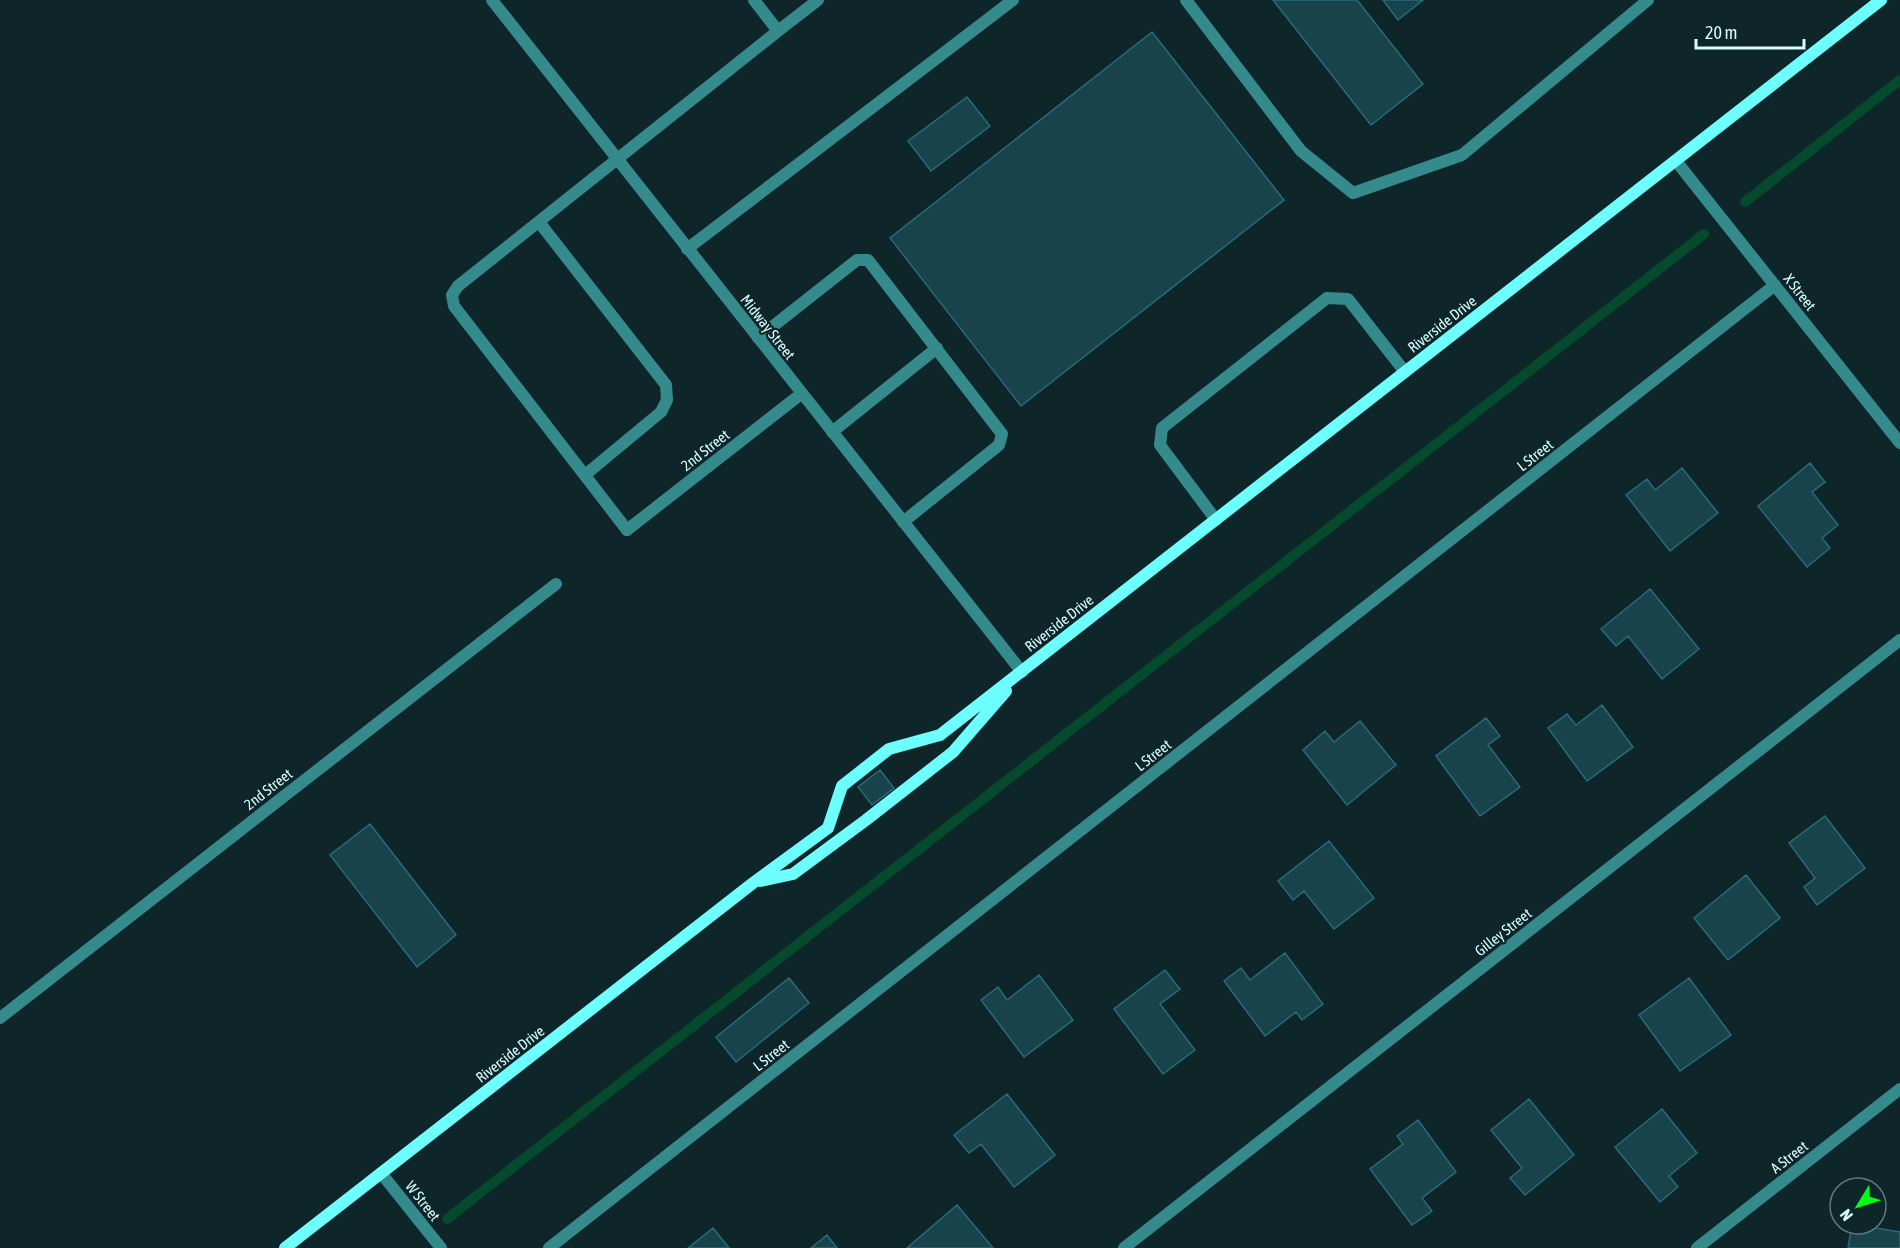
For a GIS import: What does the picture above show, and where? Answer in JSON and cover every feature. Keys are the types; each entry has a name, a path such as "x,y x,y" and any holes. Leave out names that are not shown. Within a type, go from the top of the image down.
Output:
{"street":[{"name":"Midway Street","path":"492,0 1022,672"},
{"path":"754,0 778,31"},
{"path":"539,222 666,385 667,400 661,412 585,475 454,306 453,295 458,286 818,0"},
{"path":"687,249 1013,0"},
{"path":"1186,0 1301,151 1353,193 1462,155 1648,0"},
{"name":"Riverside Drive","path":"285,1248 753,883 828,828 842,786 889,749 940,735 1881,0"},
{"name":"X Street","path":"1676,160 1900,443"},
{"path":"758,338 857,260 868,260 1002,434 999,445 903,522"},
{"name":"L Street","path":"549,1248 1775,285"},
{"path":"1216,520 1160,445 1161,428 1327,298 1348,299 1405,372"},
{"path":"832,432 937,348"},
{"name":"2nd Street","path":"585,475 627,530 801,394"},
{"name":"2nd Street","path":"0,1018 556,584"},
{"name":"Gilley Street","path":"1124,1248 1900,640"},
{"name":"Riverside Drive","path":"753,883 793,874 953,752 1022,672"},
{"name":"A Street","path":"1697,1248 1900,1089"},
{"name":"W Street","path":"381,1173 441,1248"}],"building":[{"path":"1273,0 1357,0 1423,84 1371,125"},
{"path":"1383,0 1423,0 1398,20"},
{"path":"1152,32 1284,200 1021,406 890,238"},
{"path":"967,97 990,126 931,171 908,141"},
{"path":"1810,463 1825,482 1812,492 1838,525 1822,538 1830,548 1807,567 1758,506"},
{"path":"1682,468 1718,513 1670,551 1626,495 1647,479 1655,490"},
{"path":"1650,589 1699,649 1662,679 1628,636 1616,646 1601,629"},
{"path":"1602,705 1633,747 1587,781 1548,728 1567,714 1576,725"},
{"path":"1486,718 1500,736 1488,745 1520,787 1480,816 1436,756"},
{"path":"1360,721 1396,765 1347,805 1303,750 1325,731 1334,742"},
{"path":"880,770 894,788 872,805 858,787"},
{"path":"1825,816 1865,868 1817,905 1804,887 1815,878 1789,843"},
{"path":"370,824 456,935 417,967 330,855"},
{"path":"1329,841 1374,898 1334,929 1304,891 1293,900 1278,881"},
{"path":"1746,875 1780,918 1728,960 1694,918"},
{"path":"1285,953 1323,1004 1302,1020 1296,1012 1265,1036 1224,981 1241,968 1250,980"},
{"path":"1165,970 1180,989 1160,1004 1195,1050 1163,1074 1114,1009"},
{"path":"1039,975 1073,1020 1024,1057 981,1000 998,987 1007,1000"},
{"path":"789,978 809,1003 736,1062 716,1037"},
{"path":"1689,978 1731,1035 1680,1071 1639,1015"},
{"path":"1007,1094 1055,1155 1014,1187 981,1144 969,1153 954,1135"},
{"path":"1529,1099 1574,1155 1525,1195 1510,1178 1522,1168 1491,1130"},
{"path":"1662,1109 1697,1153 1669,1176 1678,1187 1660,1202 1615,1147"},
{"path":"1418,1120 1456,1172 1422,1198 1432,1211 1412,1225 1370,1169 1403,1144 1397,1136"},
{"path":"957,1205 993,1248 907,1248"},
{"path":"713,1228 729,1248 688,1248"},
{"path":"1888,1230 1900,1232 1900,1248 1848,1248 1850,1236 1888,1236"},
{"path":"827,1235 837,1248 811,1248"}],"waterway":[{"path":"1745,202 1900,80"},
{"path":"447,1219 1704,234"}]}
